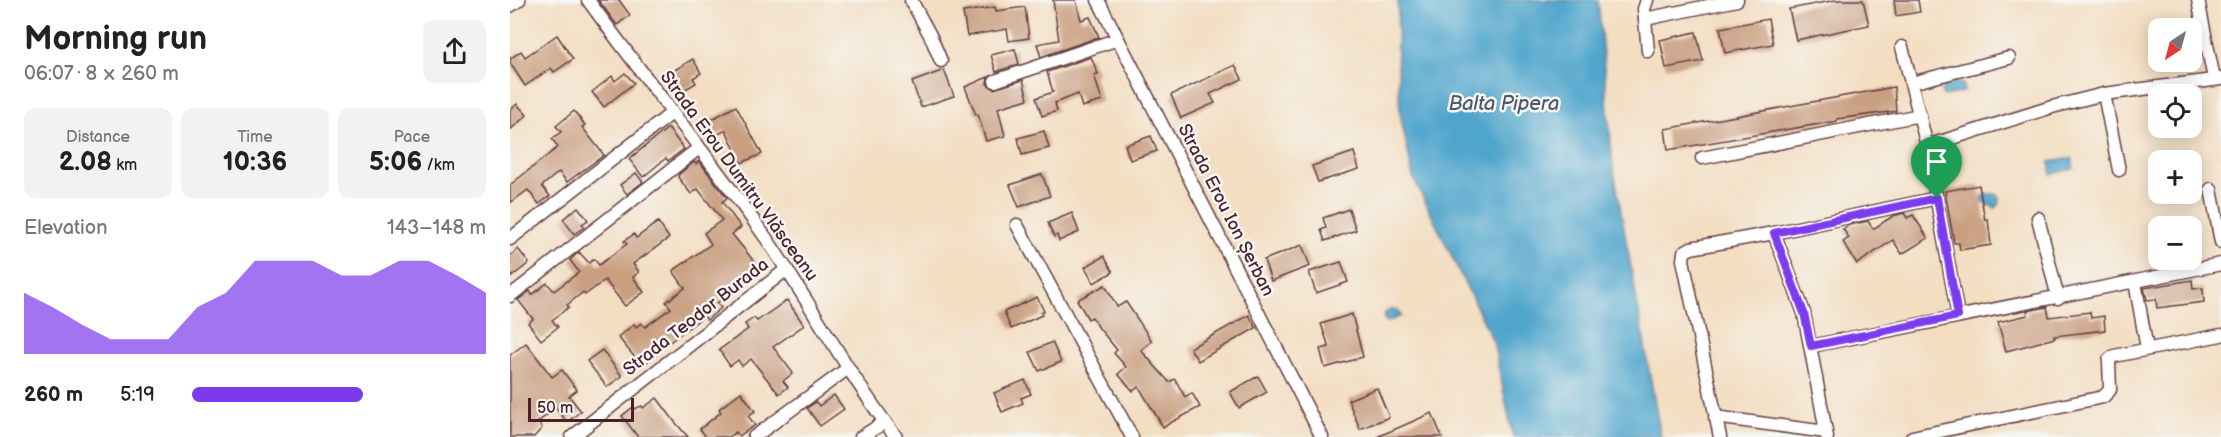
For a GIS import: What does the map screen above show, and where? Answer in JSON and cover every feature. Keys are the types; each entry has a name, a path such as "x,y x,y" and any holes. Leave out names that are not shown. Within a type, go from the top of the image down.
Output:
{"street":[{"path":"510,6 519,0"},
{"name":"Strada Erou Dumitru Vlăsceanu","path":"588,0 787,269 847,369 896,437"},
{"path":"910,0 931,37 941,61"},
{"name":"Strada Erou Ion Șerban","path":"1098,0 1322,437"},
{"path":"1647,0 1644,9 1648,51"},
{"path":"1645,19 1737,0"},
{"path":"1927,146 2052,107 2104,94 2217,79 2198,0"},
{"path":"995,81 1042,63 1118,39"},
{"path":"1902,47 1927,146 1958,316"},
{"path":"1911,83 2009,57"},
{"path":"2104,94 2118,170"},
{"path":"510,239 672,113"},
{"path":"1702,158 1920,115"},
{"path":"510,296 699,148"},
{"path":"2211,189 2221,242"},
{"path":"1720,437 1683,260 1684,252 1691,248 1774,233 1937,198"},
{"path":"2038,218 2058,298"},
{"path":"1017,225 1132,437"},
{"path":"1715,417 1826,434 1804,313 1774,233"},
{"path":"1811,346 2221,264"},
{"name":"Strada Teodor Burada","path":"572,437 787,269"},
{"path":"2135,282 2147,349"},
{"path":"1912,437 2103,398 2110,390 2109,360 2114,356 2221,335"},
{"path":"754,437 847,369"},
{"path":"861,437 885,422"}],"water":[{"name":"Balta Pipera","path":"1398,0 1598,0 1613,166 1661,437 1513,437 1493,341 1413,177 1400,113 1397,53"},
{"path":"1956,82 1963,84 1964,92 1944,96 1941,92 1943,87"},
{"path":"2072,158 2074,169 2051,174 2049,162"},
{"path":"1996,194 2000,200 1999,205 1995,208 1983,202 1983,196"},
{"path":"1391,309 1398,310 1401,316 1387,322 1384,319 1385,313"}],"building":[{"path":"598,0 619,0 630,15 617,25"},
{"path":"1053,0 1076,0 1081,20 1090,17 1099,37 1041,57 1037,44 1059,40"},
{"path":"1836,0 1863,0 1869,25 1796,40 1789,9"},
{"path":"1894,0 1918,0 1920,12 1896,16"},
{"path":"995,7 996,11 1025,7 1029,38 1009,41 1007,29 967,36 963,12"},
{"path":"1768,19 1773,44 1725,53 1720,28"},
{"path":"1696,32 1703,61 1666,68 1660,40"},
{"path":"557,35 573,59 554,72 551,68 525,86 510,63 510,59 521,51 525,57"},
{"path":"1015,49 1019,64 996,72 991,55"},
{"path":"1091,57 1098,74 1094,75 1102,101 1082,107 1078,94 1055,103 1057,111 1042,116 1036,98 1053,92 1047,72"},
{"path":"693,59 701,73 693,78 696,83 679,93 668,74"},
{"path":"1235,65 1242,79 1210,94 1215,103 1181,118 1171,95"},
{"path":"944,70 954,96 921,107 912,82"},
{"path":"625,73 634,83 604,107 592,92 612,76 615,81"},
{"path":"988,77 987,84 994,89 1023,80 1028,99 998,108 1005,136 986,141 978,114 976,115 965,87"},
{"path":"1894,87 1896,111 1837,119 1837,121 1668,150 1665,129"},
{"path":"517,104 527,115 510,130 510,110"},
{"path":"736,106 762,154 741,163 726,130 709,139 701,125"},
{"path":"574,111 585,125 582,127 604,155 567,182 559,172 542,186 550,196 539,204 528,190 510,203 510,185 558,147 552,139 561,132 556,126"},
{"path":"668,128 684,149 668,161 666,158 643,177 629,159"},
{"path":"1044,131 1049,148 1022,155 1018,138"},
{"path":"1151,136 1157,151 1130,160 1125,145"},
{"path":"1354,152 1359,169 1318,182 1312,166"},
{"path":"699,161 727,198 722,202 741,227 732,234 761,270 717,303 721,308 707,320 704,316 642,366 618,337 634,324 636,327 641,323 645,327 671,308 666,302 685,288 673,271 711,244 704,233 722,220 698,189 691,194 678,177 694,162 696,164"},
{"path":"636,173 643,182 627,194 620,185"},
{"path":"1042,174 1050,196 1019,207 1010,185"},
{"path":"1979,185 1985,220 1988,219 1991,245 1960,250 1959,243 1954,243 1945,191"},
{"path":"578,207 588,220 582,224 584,227 574,234 563,219"},
{"path":"1349,209 1356,230 1325,241 1321,230 1326,228 1323,218"},
{"path":"1072,213 1079,232 1059,241 1057,235 1054,237 1048,223"},
{"path":"1904,213 1907,218 1913,215 1928,238 1902,254 1893,240 1857,264 1843,242 1849,238 1843,229 1849,225 1868,221 1873,229 1893,216"},
{"path":"658,222 669,238 633,264 639,272 633,277 644,292 625,306 605,280 585,295 583,292 567,305 569,307 552,320 558,327 541,340 528,323 533,319 518,300 530,291 532,295 547,283 554,291 579,272 570,260 579,252 589,263 594,259 599,265 627,244 624,241 634,234 636,238"},
{"path":"1302,245 1310,266 1271,281 1264,260"},
{"path":"518,249 529,263 510,278 510,256"},
{"path":"1104,256 1113,272 1094,283 1085,267"},
{"path":"1341,262 1348,282 1316,293 1309,272"},
{"path":"2192,280 2193,289 2203,288 2204,302 2157,308 2156,299 2147,300 2144,288"},
{"path":"1105,285 1117,307 1126,302 1152,341 1141,350 1169,382 1175,379 1185,397 1192,393 1200,407 1163,427 1139,387 1133,391 1118,374 1126,367 1114,353 1117,350 1092,317 1088,319 1077,300"},
{"path":"1037,297 1044,311 1041,312 1042,315 1011,329 1004,312"},
{"path":"787,300 804,325 773,347 793,373 783,381 788,387 779,394 751,359 742,366 738,360 730,366 719,350 748,329 745,324 754,318 757,321"},
{"path":"2047,307 2049,317 2090,312 2091,318 2104,316 2105,330 2054,336 2055,338 2006,351 1998,322 2028,315 2027,311"},
{"path":"1352,314 1363,357 1325,368 1320,349 1329,347 1321,324"},
{"path":"1249,315 1256,328 1198,361 1190,348"},
{"path":"1052,342 1061,362 1039,371 1030,352"},
{"path":"526,343 552,377 562,370 577,390 569,396 581,411 567,422 556,408 538,422 542,428 534,437 510,437 510,355"},
{"path":"602,350 622,376 607,387 587,361"},
{"path":"1258,376 1267,392 1239,408 1230,392"},
{"path":"1025,380 1031,394 1021,398 1023,403 1002,412 994,393"},
{"path":"1377,388 1389,417 1360,429 1348,400"},
{"path":"741,392 755,411 748,416 755,425 739,436 736,432 728,437 706,437 700,429 721,412 719,409"},
{"path":"834,395 844,409 820,426 807,408 816,402 819,406"},
{"path":"657,398 688,437 638,437 622,416 632,408 642,406 643,408"},
{"path":"1432,413 1442,437 1377,437"}],"route":[{"path":"1937,198 1958,316 1811,346 1804,313 1774,233 1937,198"}]}
